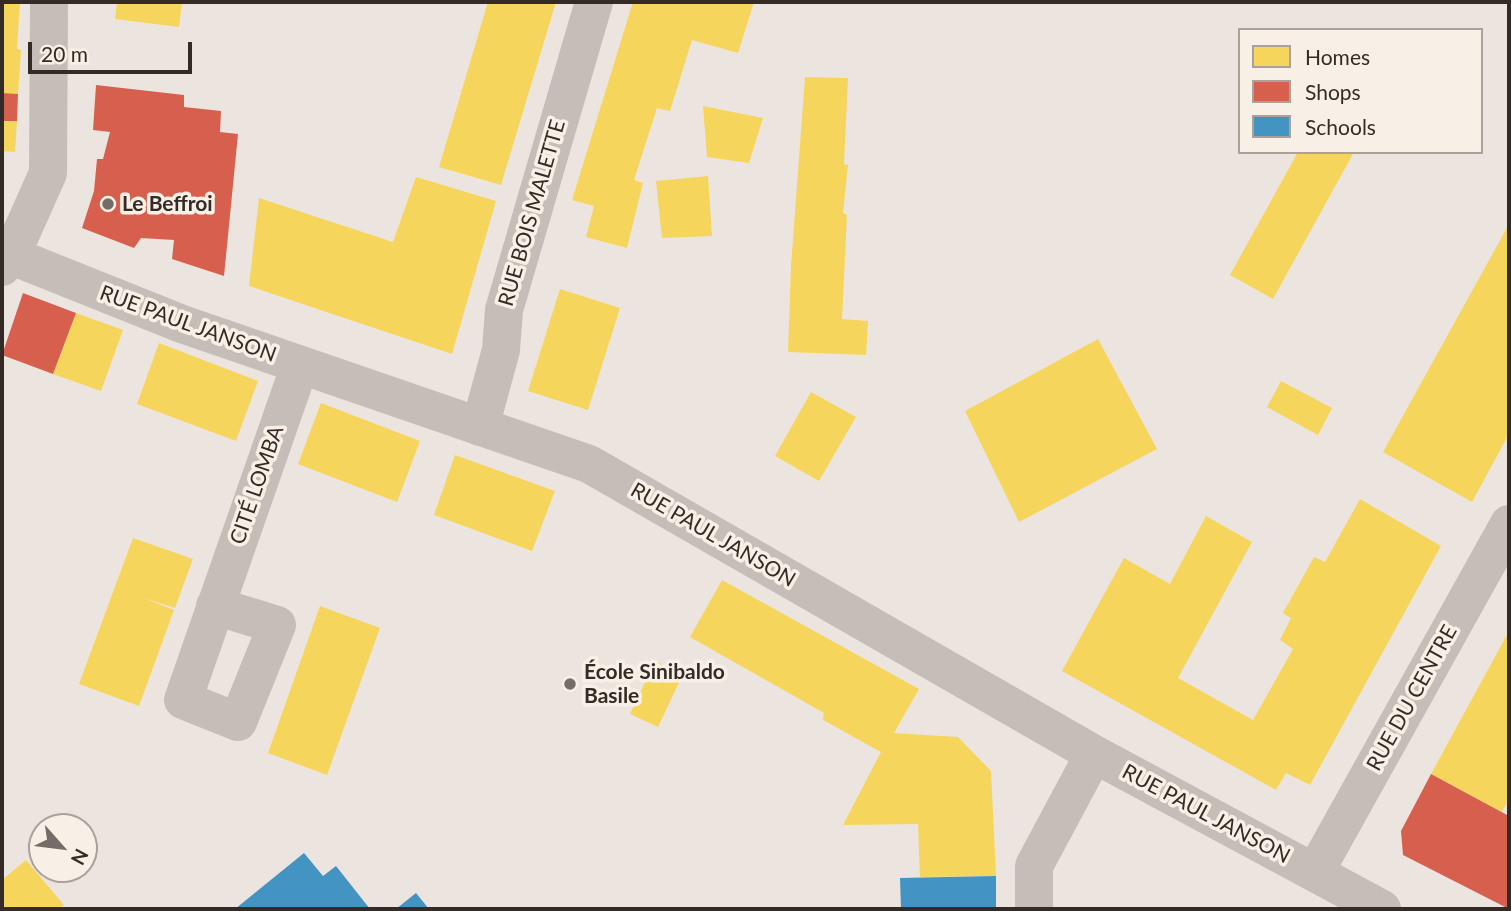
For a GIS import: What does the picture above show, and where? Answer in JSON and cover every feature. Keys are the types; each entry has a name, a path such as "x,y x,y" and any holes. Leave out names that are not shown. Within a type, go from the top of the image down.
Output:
{"street":[{"path":"5,258 48,173 48,2"},
{"name":"RUE BOIS MALETTE","path":"480,427 501,350 504,310 594,2"},
{"name":"RUE PAUL JANSON","path":"5,258 182,324 589,464 1094,754 1382,909"},
{"name":"CITÉ LOMBA","path":"215,606 300,365"},
{"name":"RUE DU CENTRE","path":"1315,873 1509,524"},
{"path":"1034,909 1034,866 1094,754"}],"building: Homes":[{"path":"2,2 20,2 18,94 2,93"},
{"path":"117,2 182,2 179,27 115,19"},
{"path":"488,2 556,2 501,185 439,167"},
{"path":"633,2 754,2 738,53 692,40 670,111 657,108 634,180 643,183 627,248 586,237 594,206 572,200"},
{"path":"805,77 848,78 844,164 848,165 843,213 847,215 842,319 868,321 866,355 788,352 791,266"},
{"path":"703,106 763,118 749,163 707,157"},
{"path":"2,121 17,121 15,152 2,151"},
{"path":"1297,154 1353,154 1273,299 1230,275"},
{"path":"708,176 712,236 662,238 656,181"},
{"path":"416,177 496,201 452,354 249,286 259,198 393,242"},
{"path":"1509,224 1509,434 1472,502 1383,452"},
{"path":"560,289 620,308 588,410 528,391"},
{"path":"76,313 123,330 101,391 53,374"},
{"path":"1098,339 1157,449 1019,522 965,411"},
{"path":"159,343 258,381 236,441 137,404"},
{"path":"1281,381 1332,408 1318,435 1267,407"},
{"path":"811,392 856,417 819,481 775,456"},
{"path":"321,403 420,441 397,502 298,464"},
{"path":"455,455 555,491 532,551 434,515"},
{"path":"1360,499 1441,546 1310,785 1286,773 1276,790 1062,671 1124,558 1170,584 1206,516 1252,542 1178,678 1253,720 1293,649 1280,640 1291,618 1283,613 1314,557 1325,562"},
{"path":"133,538 193,559 175,608 144,598 174,610 139,706 79,684"},
{"path":"722,580 919,689 894,733 958,737 991,771 996,876 920,877 918,824 843,825 881,752 823,720 824,713 690,637"},
{"path":"320,606 380,628 327,775 268,753"},
{"path":"1509,631 1509,799 1502,812 1431,774"},
{"path":"655,661 683,674 658,727 630,714"},
{"path":"26,860 28,883 45,883 64,905 59,909 2,909 2,880"}],"building: Shops":[{"path":"96,85 184,95 184,107 221,111 220,132 238,134 224,276 172,259 174,240 141,238 134,248 82,228 94,191 97,159 103,159 110,132 93,130"},
{"path":"2,93 18,94 17,121 2,121"},
{"path":"23,293 76,313 53,374 2,355"},
{"path":"1431,774 1509,816 1509,909 1403,855 1401,831"}],"building: Schools":[{"path":"304,853 323,876 336,866 370,909 235,909"},
{"path":"996,876 996,909 901,909 900,878"},
{"path":"416,893 429,909 396,909"}],"place":[{"name":"Le Beffroi","path":"108,204"},
{"name":"École Sinibaldo Basile","path":"570,684"}]}
